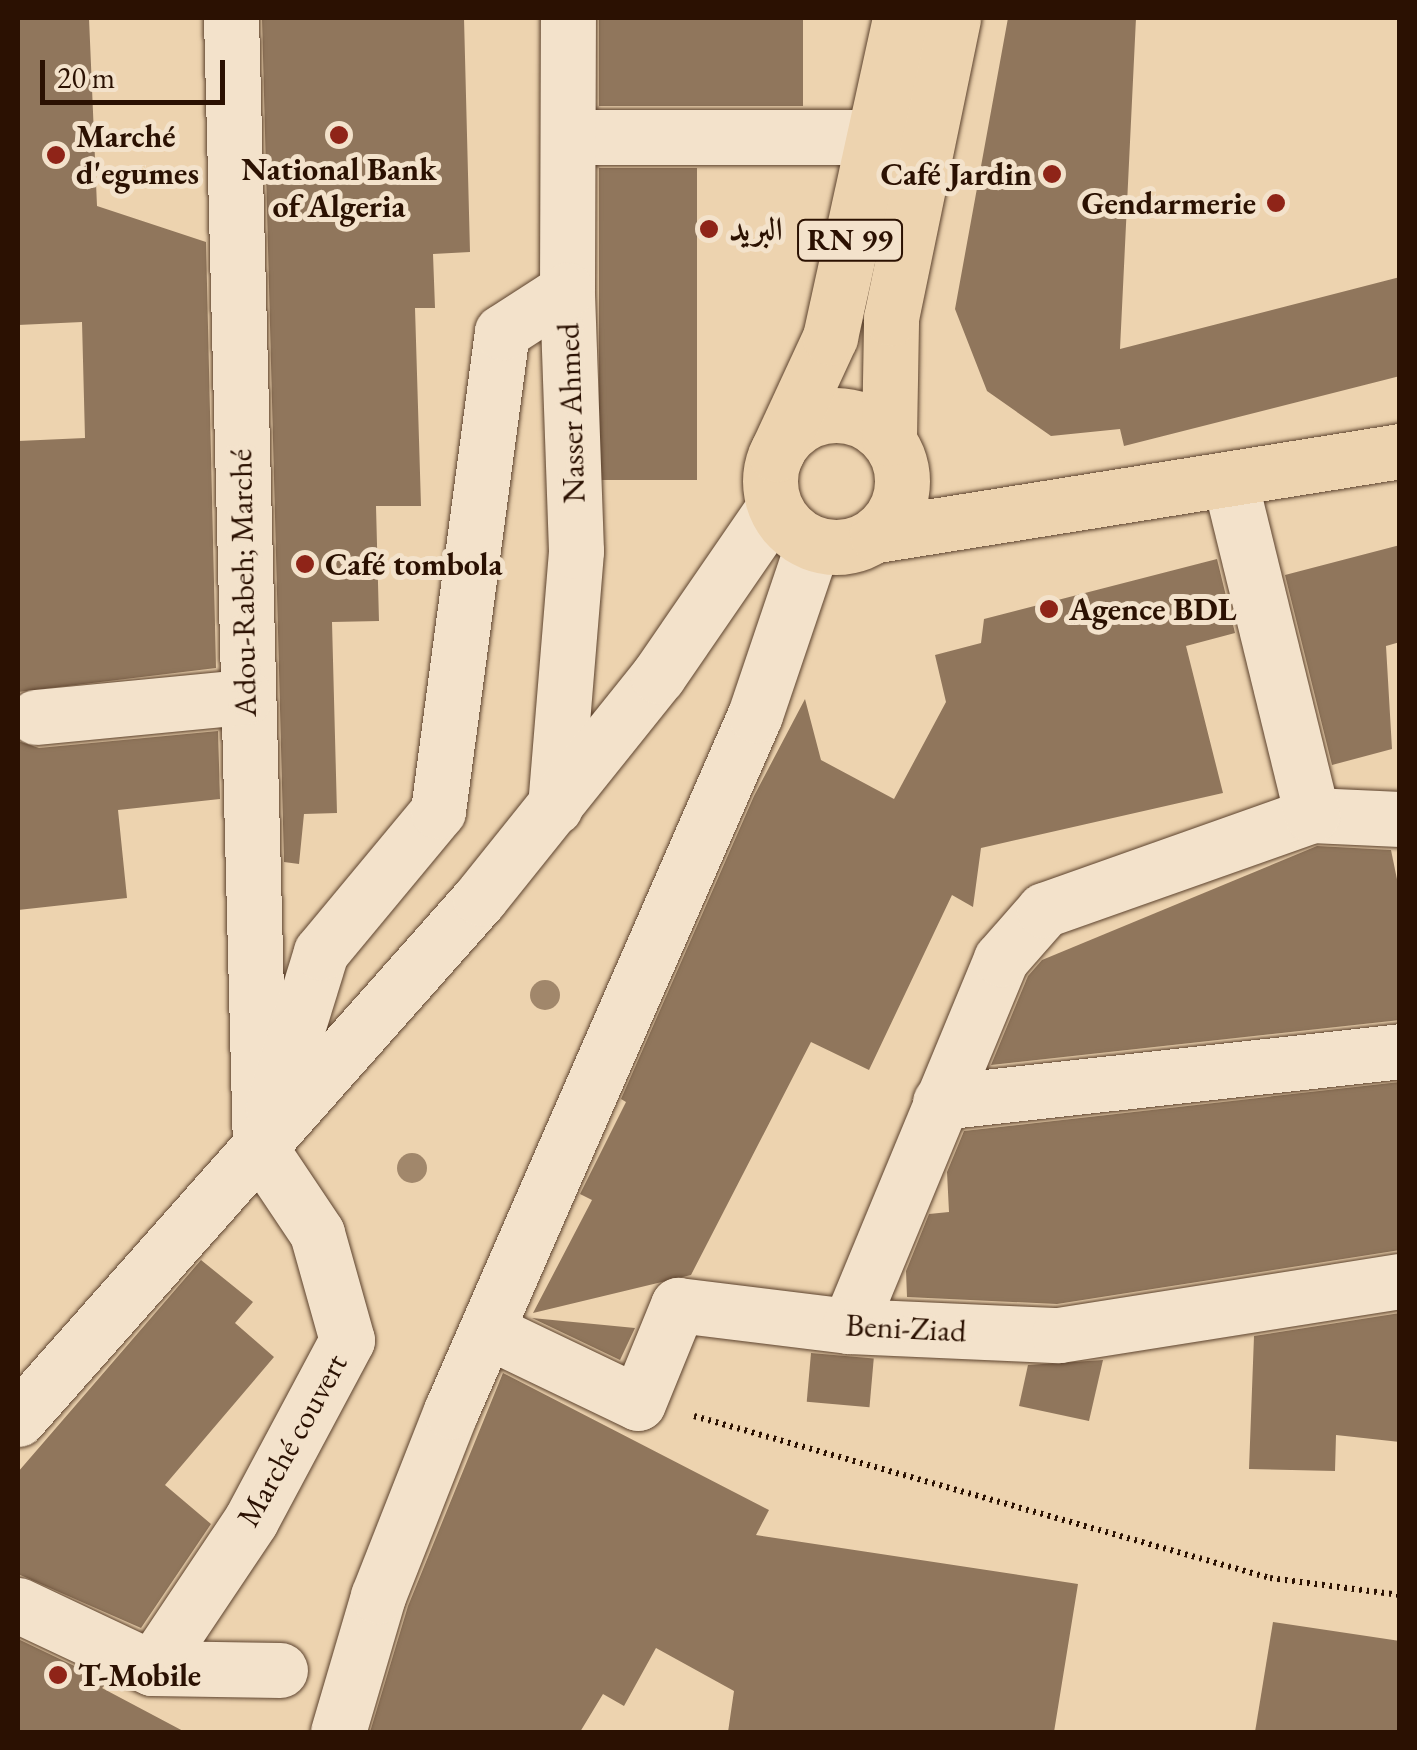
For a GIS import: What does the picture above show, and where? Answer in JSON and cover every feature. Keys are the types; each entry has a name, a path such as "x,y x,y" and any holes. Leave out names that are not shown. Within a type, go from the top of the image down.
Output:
{"main road":[{"name":"RN 99","path":"776,454 830,337 870,137 900,18"},
{"name":"RN 99","path":"896,458 891,318 953,18"},
{"path":"1002,518 896,458 851,416 828,414 806,421 776,454 770,479 774,507 790,530 813,544 836,549 877,535 1002,518 1400,452"},
{"path":"877,535 898,510 896,458"}],"street":[{"name":"Adou-Rabeh; Marché","path":"231,18 245,697 260,1148"},
{"name":"Nasser Ahmed","path":"555,807 576,551 566,290 568,18"},
{"path":"568,137 870,137"},
{"path":"260,1148 321,952 438,811 502,332 566,290"},
{"path":"1230,481 1312,815"},
{"path":"18,1418 260,1148 555,807 658,676 774,507"},
{"path":"338,1732 378,1596 451,1411 490,1332 755,715 813,544"},
{"path":"36,716 245,697"},
{"path":"849,1326 1001,959 1044,910 1312,815 1400,819"},
{"path":"940,1102 1400,1051"},
{"name":"Marché couvert","path":"152,1668 251,1520 347,1340 317,1233 260,1148"},
{"name":"Beni-Ziad","path":"638,1403 678,1305 849,1326 1059,1335 1400,1281"},
{"path":"490,1332 638,1403"},
{"path":"18,1605 152,1668 280,1670"}],"path":[{"path":"638,1403 1270,1578 1400,1596"}],"building":[{"path":"18,18 89,18 97,206 206,242 216,668 18,692 18,441 85,438 82,322 18,325"},
{"path":"262,18 464,18 470,252 433,254 435,308 415,308 421,506 376,506 379,621 332,622 337,813 304,814 299,864 284,862"},
{"path":"599,18 803,18 803,106 599,106"},
{"path":"1008,18 1136,18 1120,349 1400,277 1400,376 1124,446 1120,429 1051,436 987,391 955,309"},
{"path":"599,168 697,168 697,480 599,480"},
{"path":"1400,545 1400,642 1386,646 1392,749 1332,765 1285,575"},
{"path":"1217,559 1235,633 1186,646 1223,793 981,848 973,907 952,895 869,1070 811,1042 691,1275 533,1313 592,1200 580,1194 626,1102 621,1099 754,796 805,699 821,760 894,799 946,702 935,655 981,643 984,619"},
{"path":"218,731 220,799 118,810 127,898 18,910 18,741 39,748"},
{"path":"1317,846 1391,850 1400,894 1400,1020 991,1065 1028,976 1042,960"},
{"path":"1400,1082 1400,1250 1057,1304 907,1297 906,1271 929,1214 949,1212 947,1172 964,1131"},
{"path":"201,1260 253,1302 235,1323 274,1357 165,1485 211,1524 141,1628 18,1574 18,1472"},
{"path":"1400,1313 1400,1442 1336,1435 1335,1471 1249,1469 1254,1336"},
{"path":"532,1318 635,1328 620,1360"},
{"path":"811,1353 874,1358 869,1407 807,1402"},
{"path":"1103,1360 1089,1421 1019,1406 1028,1365"},
{"path":"503,1373 769,1510 756,1535 1078,1584 1054,1732 728,1732 734,1691 656,1648 624,1706 603,1694 580,1732 370,1732 408,1606"},
{"path":"1273,1622 1400,1641 1400,1732 1255,1732"},
{"name":"T-Mobile","path":"18,1639 108,1682 102,1688 185,1732 18,1732"}],"place":[{"name":"National Bank of Algeria","path":"339,135"},
{"name":"Marché d'egumes","path":"56,155"},
{"name":"Café Jardin","path":"1052,174"},
{"name":"Gendarmerie","path":"1276,203"},
{"name":"البريد","path":"709,229"},
{"name":"Café tombola","path":"305,564"},
{"name":"Agence BDL","path":"1049,609"},
{"name":"T-Mobile","path":"58,1675"}]}
